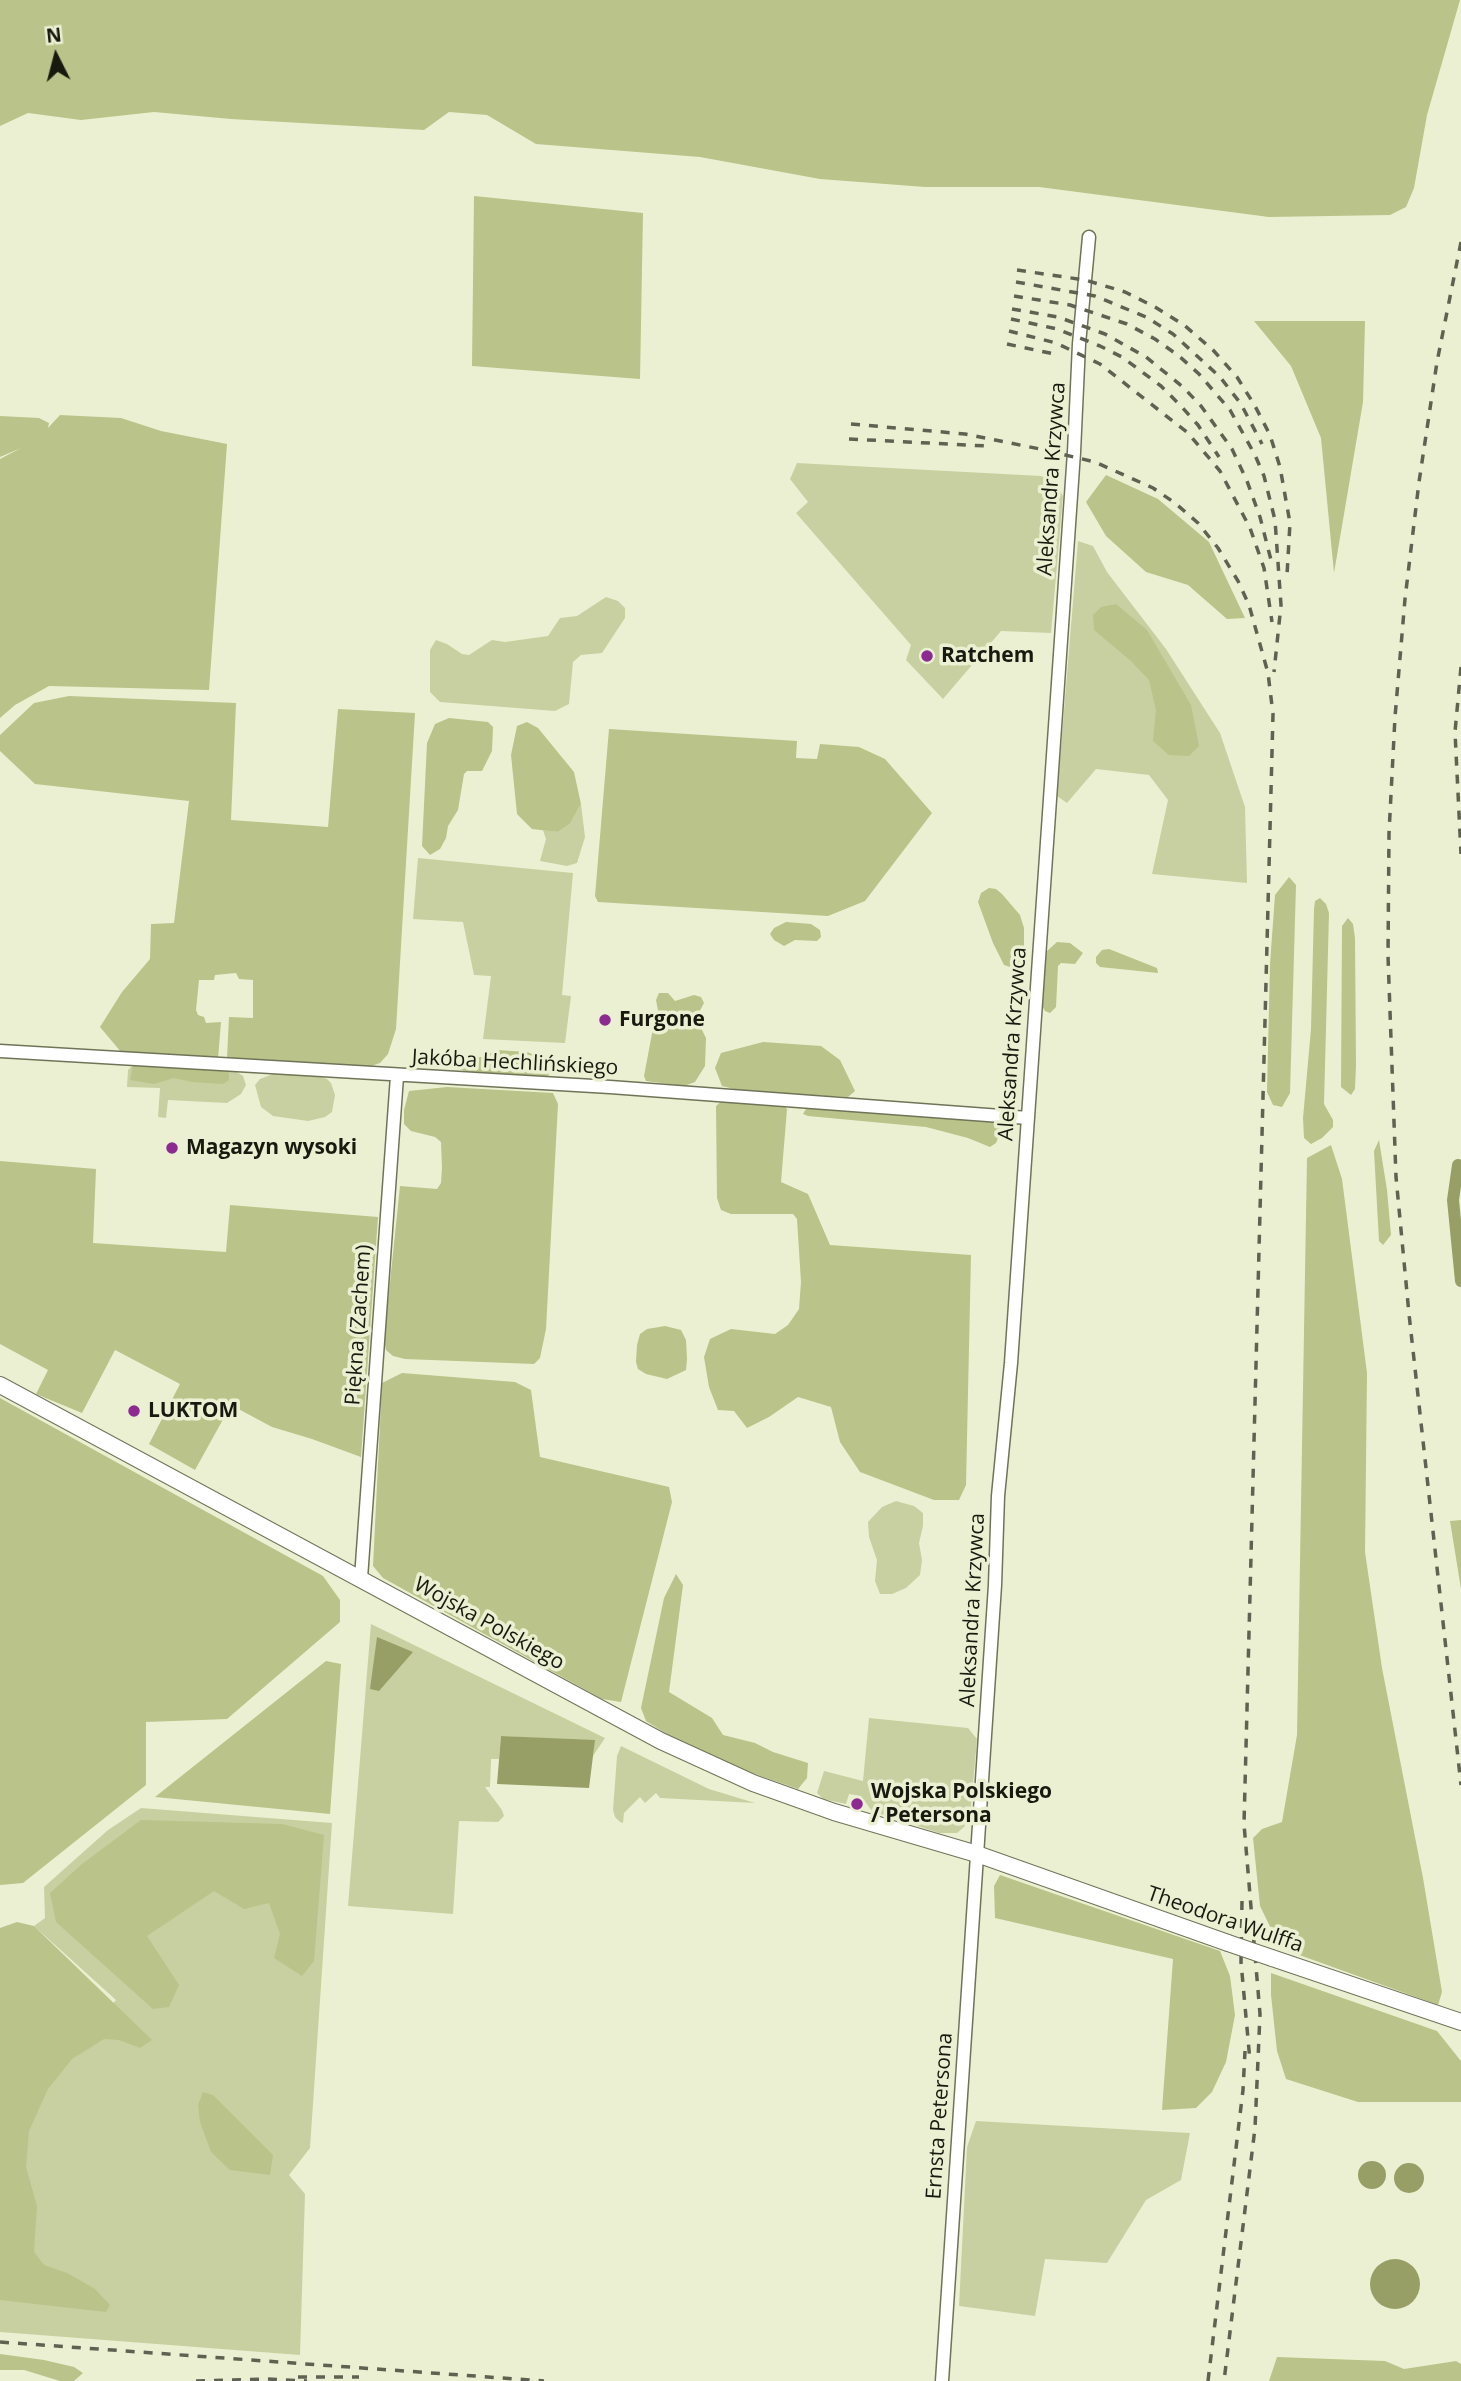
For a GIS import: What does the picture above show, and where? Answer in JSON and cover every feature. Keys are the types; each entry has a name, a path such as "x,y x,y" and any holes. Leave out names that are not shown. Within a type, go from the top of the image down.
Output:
{"street":[{"name":"Aleksandra Krzywca","path":"977,1854 995,1585 998,1496 1011,1363 1074,452 1078,353 1089,237"},
{"name":"Jakóba Hechlińskiego","path":"0,1051 610,1087 1028,1118"},
{"name":"Piękna (Zachem)","path":"360,1578 397,1076"},
{"name":"Wojska Polskiego","path":"0,1385 652,1736 753,1783 834,1812 977,1854"},
{"name":"Theodora Wulffa","path":"977,1854 1458,2021"},
{"name":"Ernsta Petersona","path":"942,2381 977,1854"}],"shaded area":[{"path":"0,0 1460,0 1427,115 1414,188 1406,207 1390,215 1269,217 1039,187 925,187 820,179 700,157 536,144 487,115 449,112 424,130 154,112 81,120 28,113 0,126"},
{"path":"474,196 643,213 640,379 472,366"},
{"path":"1254,321 1365,321 1363,402 1334,573 1321,438 1291,366"},
{"path":"60,415 121,418 161,431 227,444 209,690 49,686 15,705 0,718 0,459 21,448 0,457 0,416 39,418 49,423 48,428"},
{"path":"797,463 1041,476 1054,482 1063,496 1051,633 1001,631 943,699 906,660 911,645 796,513 808,502 790,479"},
{"path":"1106,475 1158,499 1209,542 1245,618 1227,619 1188,585 1146,572 1106,536 1086,502"},
{"path":"1078,541 1093,546 1107,572 1166,649 1220,733 1245,807 1247,883 1152,874 1168,800 1149,775 1096,769 1067,803 1057,796"},
{"path":"606,597 618,601 625,608 625,618 602,653 581,655 573,662 569,704 555,711 440,702 430,692 430,650 436,640 469,655 492,640 505,642 548,636 560,618 577,616"},
{"path":"1116,604 1147,630 1191,705 1199,746 1189,756 1169,755 1153,741 1156,710 1149,680 1094,630 1093,615 1101,607"},
{"path":"69,696 236,703 231,820 328,827 338,709 415,713 396,1029 388,1054 380,1063 368,1067 227,1058 229,1017 253,1018 253,980 239,979 236,973 215,975 214,980 199,980 196,1010 198,1015 204,1017 206,1023 221,1022 218,1059 121,1052 100,1027 122,992 150,959 151,924 174,923 189,801 35,784 0,751 0,735 34,703"},
{"path":"449,718 488,722 493,727 492,751 482,771 467,771 464,774 458,810 448,826 440,849 430,855 422,846 427,743 435,724"},
{"path":"527,722 538,728 574,772 581,804 570,824 558,832 532,829 517,814 511,755 517,726"},
{"path":"609,729 797,741 796,758 817,759 820,744 859,747 885,759 932,813 865,901 828,916 598,902 595,896"},
{"path":"581,804 585,837 577,863 567,866 540,861 546,839 543,830 558,832 570,824"},
{"path":"418,858 573,873 562,995 571,996 565,1043 483,1039 491,976 474,975 463,922 413,919"},
{"path":"1289,877 1296,885 1290,1093 1282,1107 1273,1105 1267,1092 1270,964 1275,895"},
{"path":"989,888 1002,894 1020,915 1024,928 1024,951 1013,968 1004,965 978,902 981,893"},
{"path":"1320,898 1329,913 1324,1104 1333,1120 1333,1127 1311,1144 1304,1138 1303,1118 1311,1029 1314,909 1315,901"},
{"path":"1348,918 1353,924 1355,938 1356,1066 1355,1089 1351,1095 1341,1087 1342,926"},
{"path":"786,922 811,924 820,930 821,937 817,941 795,940 784,946 770,934 774,928"},
{"path":"1057,942 1070,943 1083,953 1075,964 1061,963 1058,966 1056,1007 1050,1013 1042,1006 1046,952"},
{"path":"1109,949 1157,968 1158,973 1100,967 1096,963 1096,957 1102,950"},
{"path":"659,993 668,993 675,1001 694,995 701,997 704,1003 694,1022 706,1038 705,1066 695,1082 684,1086 646,1081 644,1076 654,1023 659,1016 656,1000"},
{"path":"763,1042 821,1046 840,1060 855,1091 848,1097 746,1092 722,1086 715,1068 721,1053"},
{"path":"497,1050 527,1052 546,1059 550,1066 548,1078 469,1072 453,1068 451,1063 481,1057"},
{"path":"133,1065 235,1071 243,1076 246,1085 241,1094 227,1103 168,1100 166,1118 158,1117 160,1088 127,1087 128,1070"},
{"path":"133,1065 229,1069 229,1080 223,1084 174,1078 154,1084 130,1080"},
{"path":"276,1073 316,1075 327,1079 335,1095 332,1112 325,1117 308,1121 273,1116 261,1107 255,1085 260,1079"},
{"path":"447,1087 553,1093 558,1104 546,1329 540,1358 534,1364 405,1359 393,1356 386,1350 384,1340 400,1186 437,1189 441,1183 441,1142 435,1137 411,1131 404,1124 404,1110 409,1091"},
{"path":"723,1100 780,1103 787,1109 781,1182 808,1194 830,1245 971,1255 966,1485 959,1500 934,1500 860,1472 840,1442 831,1407 798,1397 747,1428 734,1411 718,1410 709,1387 704,1357 710,1339 731,1329 775,1334 788,1325 799,1309 801,1282 797,1219 793,1214 731,1214 721,1210 717,1198 716,1106"},
{"path":"807,1107 993,1120 1002,1128 996,1143 990,1147 926,1127 808,1116 803,1114"},
{"path":"1379,1140 1391,1235 1383,1245 1379,1241 1374,1151"},
{"path":"1331,1145 1342,1179 1367,1373 1365,1552 1382,1668 1442,1992 1438,2005 1291,1952 1278,1943 1260,1906 1253,1838 1262,1829 1282,1822 1297,1735 1307,1158"},
{"path":"0,1161 96,1169 93,1243 226,1252 230,1205 378,1217 361,1457 272,1427 231,1405 195,1470 149,1444 180,1384 115,1350 82,1413 36,1394 48,1370 0,1344"},
{"path":"665,1326 681,1330 686,1340 687,1359 686,1370 667,1379 646,1374 638,1369 636,1362 640,1334 647,1329"},
{"path":"402,1373 515,1382 531,1390 540,1457 669,1487 672,1502 621,1702 602,1699 383,1578 373,1566 382,1383"},
{"path":"0,1398 323,1576 340,1600 340,1622 227,1719 146,1722 146,1785 23,1883 0,1885"},
{"path":"896,1501 914,1506 923,1513 919,1543 922,1560 920,1575 906,1588 892,1594 880,1594 875,1581 877,1560 869,1537 868,1522 882,1507"},
{"path":"1461,1520 1461,1589 1450,1521"},
{"path":"676,1574 683,1585 669,1692 712,1718 723,1735 755,1743 808,1763 807,1778 798,1789 752,1773 676,1740 646,1721 641,1708 664,1598"},
{"path":"371,1624 605,1738 593,1756 594,1741 501,1736 499,1759 491,1759 490,1787 485,1787 504,1816 498,1822 459,1821 453,1914 348,1906"},
{"path":"377,1637 413,1652 379,1691 370,1689"},
{"path":"326,1661 341,1664 330,1814 155,1797"},
{"path":"869,1718 968,1728 977,1739 970,1818 957,1833 939,1833 872,1811 861,1796 849,1794 846,1804 823,1799 817,1793 824,1771 863,1781"},
{"path":"501,1736 595,1740 589,1788 497,1784"},
{"path":"621,1746 709,1789 755,1803 660,1798 656,1793 645,1803 640,1797 624,1813 623,1823 620,1822 613,1810 617,1756"},
{"path":"141,1808 332,1823 310,2148 289,2175 305,2194 300,2355 0,2332 0,2126 116,2000 34,1926 45,1918 44,1887 108,1830"},
{"path":"141,1820 282,1824 324,1835 314,1961 302,1976 274,1958 280,1934 269,1903 244,1909 214,1891 147,1936 179,1985 169,2007 153,2009 56,1922 50,1893 82,1864"},
{"path":"1000,1875 1220,1951 1230,1976 1235,2015 1226,2062 1212,2092 1196,2108 1162,2110 1173,1959 995,1918 994,1886"},
{"path":"17,1922 34,1926 152,2040 140,2048 119,2040 104,2039 72,2059 48,2089 29,2131 26,2167 37,2206 34,2252 44,2265 67,2273 95,2289 110,2305 106,2312 0,2300 0,1928"},
{"path":"1271,1973 1437,2031 1461,2061 1461,2102 1358,2102 1286,2079 1277,2051"},
{"path":"203,2092 213,2095 273,2155 270,2175 230,2170 211,2152 200,2122 198,2105"},
{"path":"976,2121 1190,2133 1181,2180 1146,2200 1107,2263 1045,2259 1035,2316 959,2306 967,2147"},
{"path":"1372,2161 1382,2165 1386,2175 1382,2185 1372,2189 1362,2185 1358,2175 1362,2165"},
{"path":"1409,2163 1420,2167 1424,2178 1420,2189 1409,2193 1398,2189 1394,2178 1398,2167"},
{"path":"1395,2259 1413,2266 1420,2284 1413,2302 1395,2309 1377,2302 1370,2284 1377,2266"},
{"path":"0,2354 44,2360 74,2367 83,2373 74,2381 60,2381 24,2370 0,2370"},
{"path":"1277,2357 1385,2361 1404,2369 1456,2361 1461,2364 1461,2381 1269,2381"}],"waterway":[{"path":"1458,1165 1453,1200 1461,1281"}],"railway":[{"path":"1461,242 1437,362 1405,599 1389,833 1388,956 1396,1177 1461,1785"},
{"path":"1017,270 1085,280 1125,292 1184,325 1213,350 1237,377 1270,435 1280,467 1290,523 1287,575"},
{"path":"1016,282 1095,296 1146,317 1173,334 1220,377 1241,404 1262,444"},
{"path":"1014,296 1070,305 1127,324 1179,356 1199,374 1230,410 1264,476 1275,520 1281,605 1274,672"},
{"path":"1012,309 1058,317 1105,334 1146,357 1183,387 1201,406 1232,449 1260,517 1271,560"},
{"path":"1011,319 1057,329 1122,357 1161,386 1180,405 1198,425 1219,457"},
{"path":"1009,331 1056,343 1100,364 1188,433 1220,471 1250,528 1264,568 1272,622"},
{"path":"1007,344 1059,355"},
{"path":"851,424 965,434 1040,449 1095,462 1153,488 1198,523 1218,548 1249,605 1268,673 1273,714 1244,1824 1260,2014 1255,2128 1224,2381"},
{"path":"849,439 987,446"},
{"path":"1461,667 1455,732 1461,854"},
{"path":"1242,1901 1241,1962 1250,2061"},
{"path":"1208,2381 1243,2090 1245,2051"},
{"path":"0,2342 544,2381"},
{"path":"298,2377 359,2377"},
{"path":"196,2381 307,2381"}],"place":[{"name":"Ratchem","path":"927,656"},
{"name":"Furgone","path":"605,1020"},
{"name":"Magazyn wysoki","path":"172,1148"},
{"name":"LUKTOM","path":"134,1411"},
{"name":"Wojska Polskiego / Petersona","path":"857,1804"}]}
